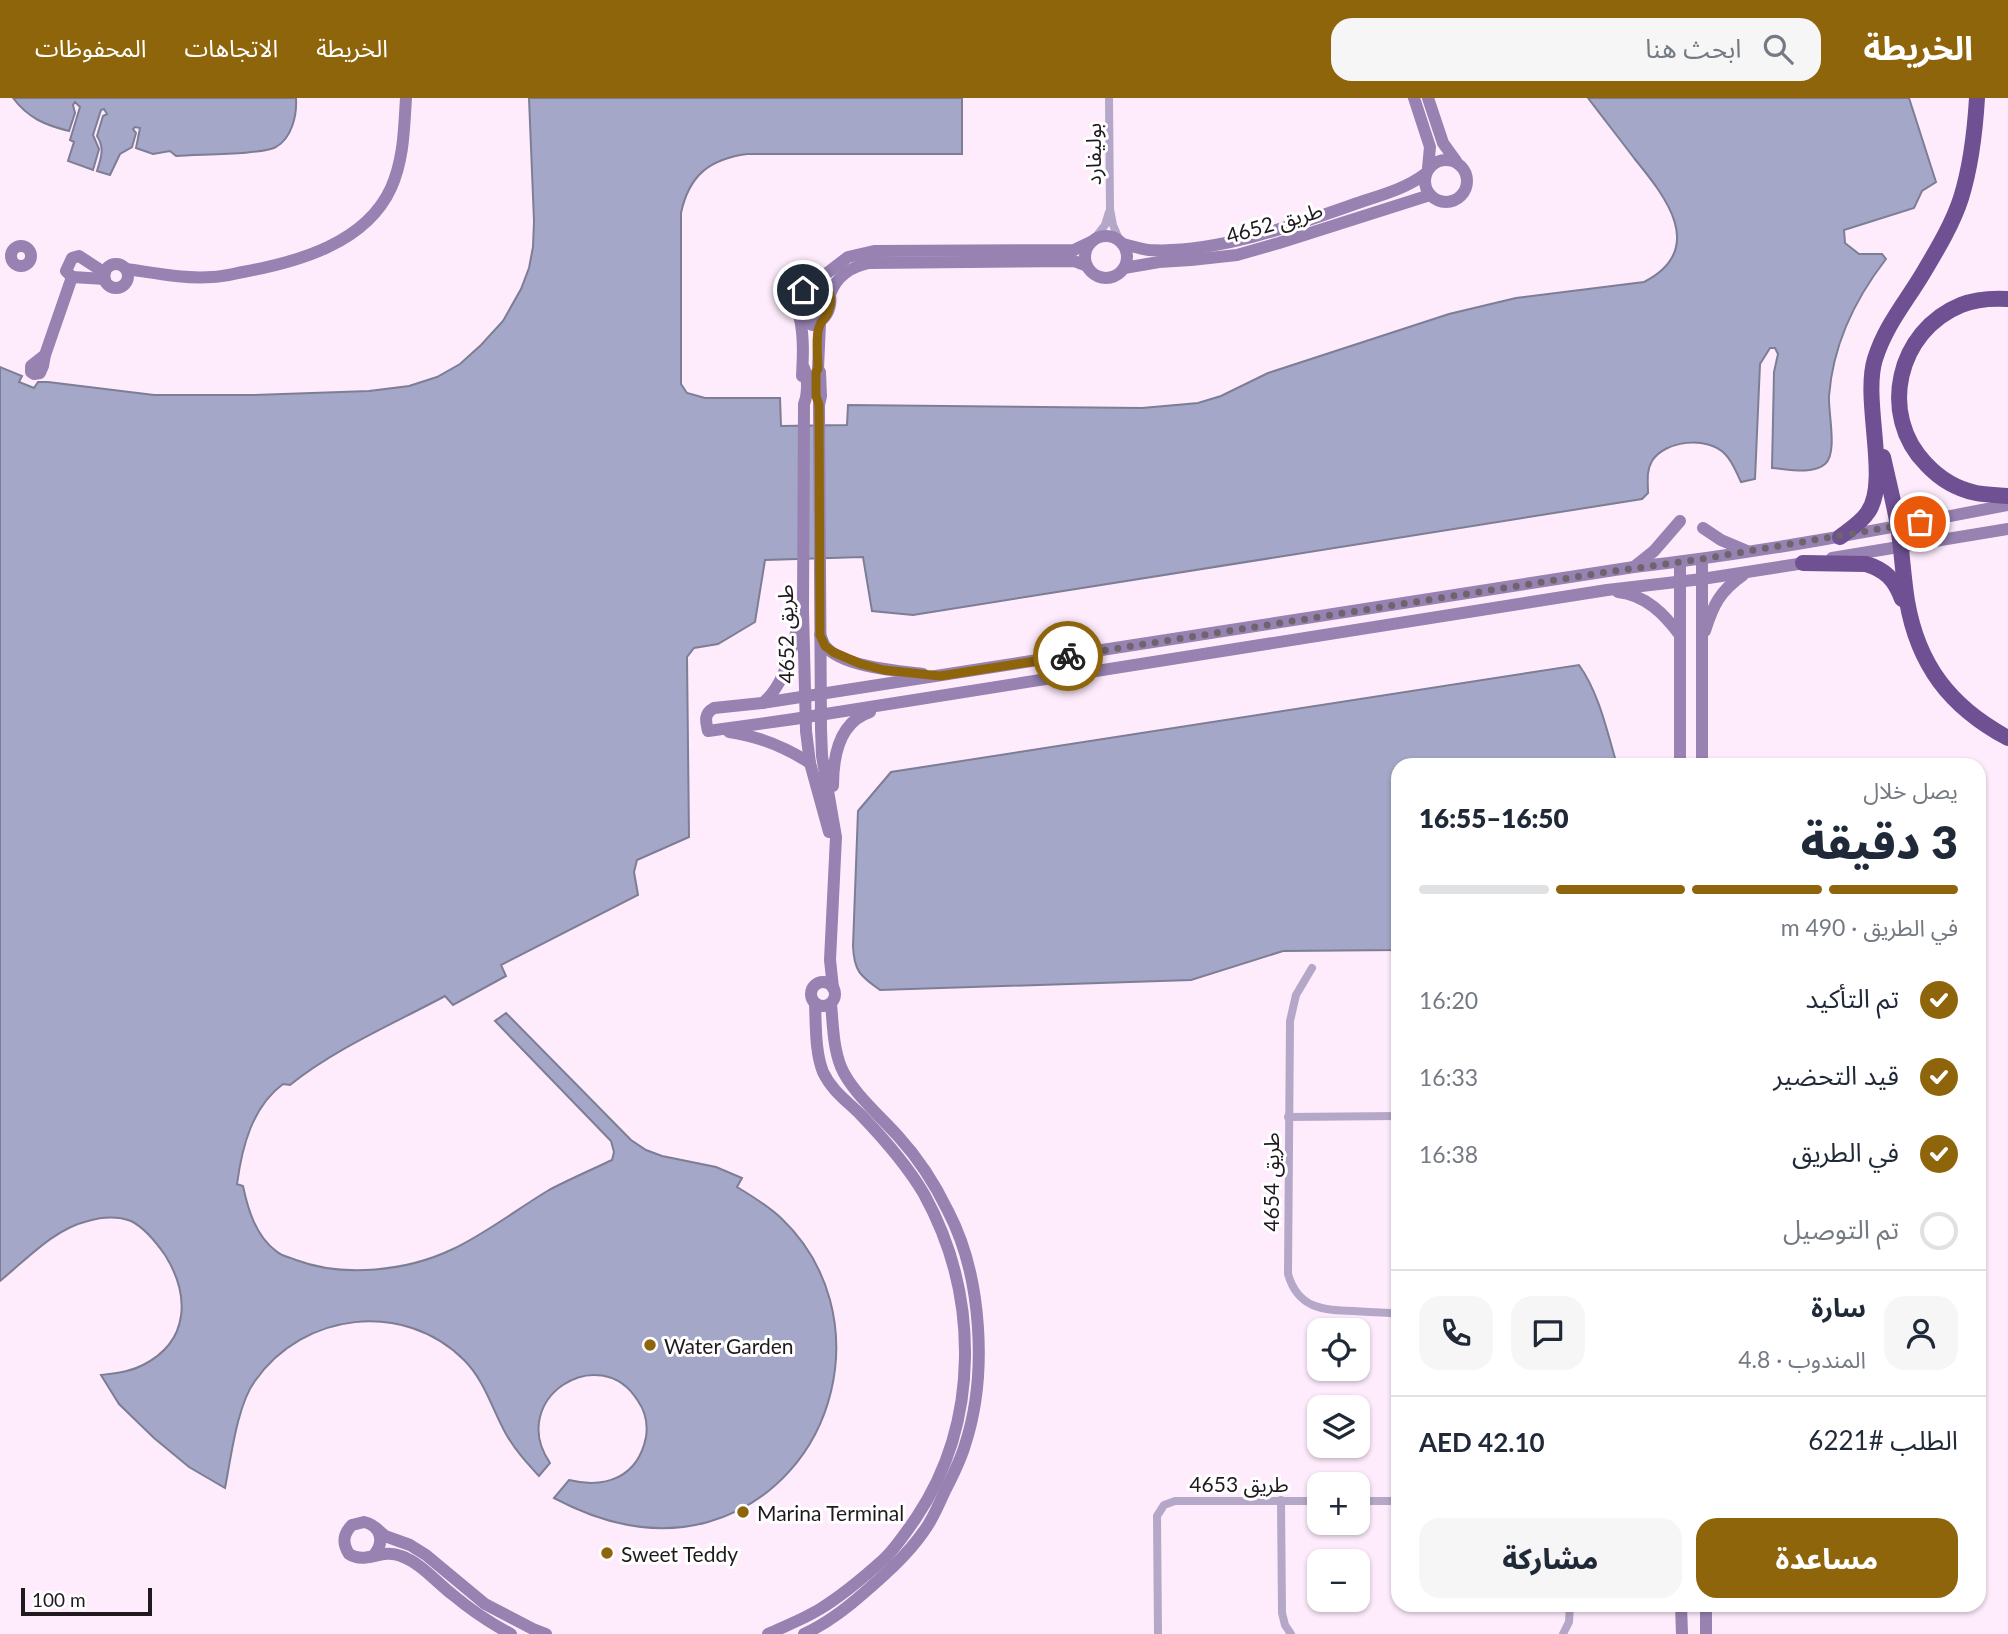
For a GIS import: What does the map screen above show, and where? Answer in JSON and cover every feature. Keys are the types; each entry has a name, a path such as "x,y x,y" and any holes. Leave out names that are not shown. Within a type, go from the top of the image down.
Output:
{"highway":[{"path":"1840,537 1869,512 1875,494 1870,381 1875,359 1893,317 1946,233 1961,198 1975,130 1977,98"},
{"path":"2008,299 1983,299 1961,305 1940,316 1923,332 1910,350 1901,371 1898,393 1899,415 1906,436 1917,456 1934,472 1954,485 1976,493 2008,496"},
{"path":"1872,407 1898,527 1913,628"},
{"path":"1803,563 1866,564 1880,569 1896,584 1925,661 1946,691 1975,717 2008,738"}],"street":[{"path":"127,274 213,277 270,267 318,252 362,226 390,190 399,169 405,98"},
{"name":"بوليفارد","path":"1109,98 1110,209 1113,225 1121,241"},
{"path":"1414,98 1430,146 1426,188 1437,200 1451,202 1466,190 1468,181 1462,166 1443,143 1428,98"},
{"path":"1427,171 1440,160 1456,161"},
{"name":"طريق 4652","path":"1121,241 1146,250 1159,250 1236,240 1311,219 1397,190 1427,171"},
{"name":"طريق 4652","path":"1124,268 1237,255 1430,195"},
{"name":"بوليفارد","path":"1093,240 1105,225 1110,209"},
{"path":"1087,266 1074,261 869,263 858,265 836,281 830,294 829,309 820,323 807,324 800,319 797,310 798,299 803,290 848,257 874,251 1074,250 1093,240 1106,235 1121,241 1127,251 1124,268 1118,275 1100,277 1087,266 1085,257 1093,240"},
{"path":"104,276 72,277 66,271 72,258 79,256 104,276 109,286 114,288 122,287 127,274 123,265 114,264 110,265 104,276"},
{"path":"45,355 72,277"},
{"path":"814,282 825,285 830,294"},
{"name":"طريق 4652","path":"800,319 806,373 803,610 810,764 835,860"},
{"name":"طريق 4652","path":"820,323 819,594 822,756 836,838 827,985"},
{"path":"2008,505 1751,552 822,694 714,708 705,719 708,732 888,706 1607,590 1748,572 2008,528"},
{"path":"1634,568 1654,551 1680,521"},
{"path":"1703,528 1731,545 1751,552"},
{"path":"1702,559 1702,758"},
{"path":"1680,562 1680,758"},
{"path":"1701,641 1712,608 1722,593 1748,572"},
{"path":"1607,590 1642,599 1657,608 1680,635"},
{"path":"762,703 777,688 782,678 803,610"},
{"path":"820,635 825,646 833,652 861,664 884,670 940,676"},
{"path":"832,808 835,758 840,739 852,722 862,714 888,706"},
{"path":"718,730 765,741 810,764"},
{"name":"طريق 4654","path":"1312,968 1300,985 1291,1012 1287,1274 1292,1287 1306,1302 1320,1308 1391,1313"},
{"path":"797,1620 806,1633 834,1616 894,1567 924,1532 957,1468 966,1442 978,1377 979,1347 974,1294 967,1261 950,1213 918,1161 841,1069 835,1050 831,1004 835,998 827,985 815,985 811,998 815,1003 821,1007 831,1004"},
{"path":"768,1634 834,1600 885,1558 926,1503 942,1470 964,1384 966,1342 959,1283 950,1253 937,1220 907,1167 859,1112 830,1086 822,1069 815,1003"},
{"path":"1288,1117 1391,1116"},
{"path":"1282,1500 1282,1613 1291,1634"},
{"name":"طريق 4653","path":"1158,1634 1157,1520 1161,1508 1175,1501 1307,1501"},
{"path":"1370,1501 1391,1501"},
{"path":"511,1634 482,1618 413,1562 400,1555 382,1553 361,1559 349,1554 344,1542 347,1530 358,1522 369,1523 385,1536 410,1545 426,1555 485,1604 546,1634"},
{"path":"374,1555 381,1542 376,1527"},
{"path":"1563,1634 1569,1622 1570,1612"},
{"path":"1681,1612 1682,1634"},
{"path":"1706,1612 1706,1634"},
{"path":"829,1634 834,1616"}],"water":[{"path":"13,98 296,98 296,105 292,126 286,138 276,147 257,152 176,156 170,151 153,154 136,148 140,128 135,127 132,147 120,154 110,175 97,171 102,149 97,136 103,116 107,114 104,109 101,110 93,135 99,149 93,170 68,161 74,142 70,140 80,107 75,102 75,113 69,131 38,120"},
{"path":"529,98 962,98 962,154 747,154 712,165 703,171 689,188 681,213 681,384 687,393 705,398 780,398 781,426 847,425 848,405 1142,408 1198,403 1221,396 1268,373 1449,314 1516,298 1644,282 1663,269 1674,254 1677,238 1675,222 1658,189 1588,98 1909,98 1936,182 1922,191 1914,208 1844,230 1845,243 1859,254 1882,254 1886,259 1855,306 1841,340 1829,396 1831,451 1825,464 1814,469 1772,468 1774,372 1778,354 1775,348 1770,348 1760,364 1755,479 1741,482 1730,460 1718,448 1687,443 1666,449 1652,461 1648,473 1648,493 1642,499 913,615 872,611 863,557 765,560 755,622 718,644 694,648 687,657 689,837 637,860 634,872 638,895 501,965 506,976 453,1005 445,996 346,1048 290,1085 283,1084 263,1104 250,1129 237,1184 243,1186 258,1230 280,1254 315,1266 375,1270 416,1263 466,1243 549,1190 612,1160 614,1152 611,1141 495,1021 506,1013 631,1140 662,1156 716,1167 742,1178 737,1187 781,1218 812,1256 830,1300 836,1345 831,1391 815,1434 789,1472 753,1502 708,1522 688,1526 648,1528 609,1521 554,1498 569,1480 596,1483 608,1481 628,1471 636,1462 642,1451 647,1427 638,1401 622,1383 602,1376 582,1376 563,1385 548,1399 540,1418 540,1439 550,1463 539,1476 510,1440 483,1386 464,1360 440,1341 413,1328 384,1322 355,1322 326,1328 299,1340 275,1358 255,1381 244,1404 225,1488 189,1467 154,1438 119,1404 101,1375 128,1371 143,1365 170,1343 177,1330 181,1316 179,1286 165,1255 146,1231 131,1221 115,1218 76,1225 41,1246 0,1281 0,367 22,376 19,382 34,388 38,382 48,382 154,395 369,391 409,386 437,377 460,364 503,321 529,268 534,221"},
{"path":"1579,665 1597,700 1615,758 1391,758 1391,950 1283,951 1191,980 880,990 863,977 855,961 853,946 858,811 891,772"}],"way so far":[{"path":"1068,656 1818,541 1920,522"}],"place":[{"name":"Water Garden","path":"650,1345"},
{"name":"Marina Terminal","path":"743,1512"},
{"name":"Sweet Teddy","path":"607,1553"}],"route":[{"path":"803,290 818,282 827,288 830,294 829,309 819,327 816,372 816,399 819,405 820,635 825,646 844,658 884,670 940,676 1068,656"}]}
